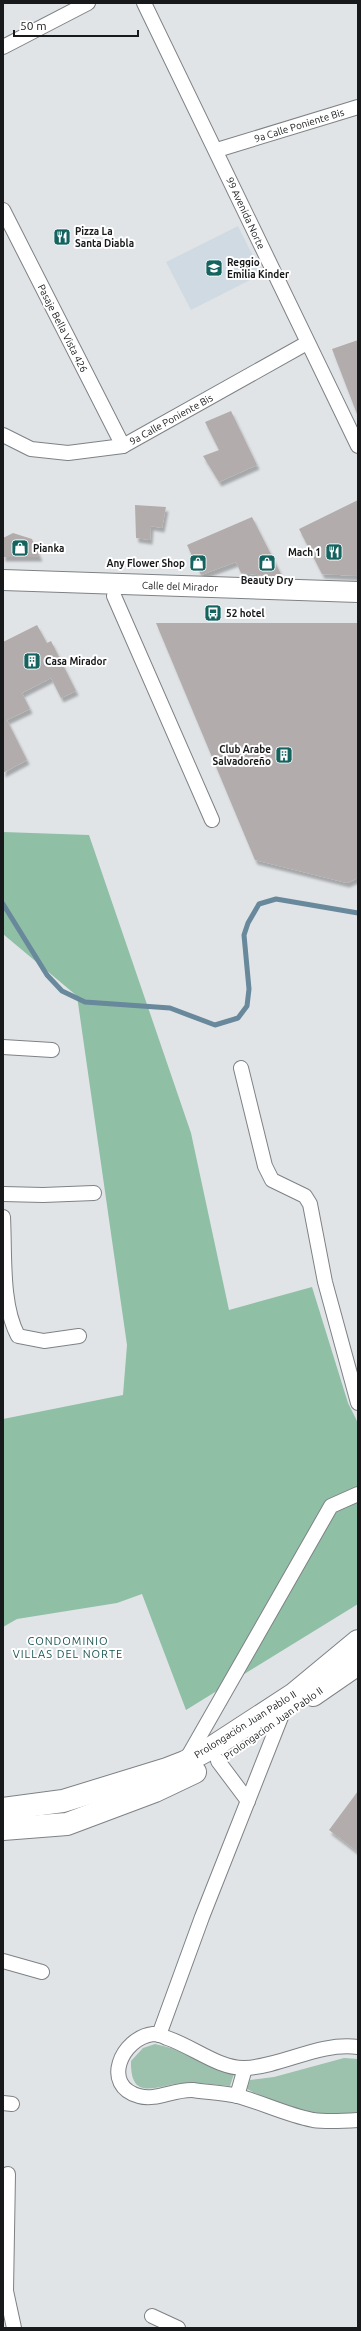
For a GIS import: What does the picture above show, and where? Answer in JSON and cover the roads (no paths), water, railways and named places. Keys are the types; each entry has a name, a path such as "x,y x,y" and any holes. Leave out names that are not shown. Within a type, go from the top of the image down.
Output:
{"main road":[{"name":"Calle del Mirador","path":"3,580 358,592"},
{"name":"Calle del Mirador","path":"3,592 358,602"},
{"name":"Prolongación Juan Pablo II","path":"3,1809 63,1801 185,1762 211,1748 294,1694 358,1641"},
{"name":"Prolongacion Juan Pablo II","path":"3,1829 67,1824 155,1791 218,1761 358,1664"}],"street":[{"path":"3,47 88,3"},
{"name":"99 Avenida Norte","path":"144,3 217,150 307,343 358,446"},
{"name":"9a Calle Poniente Bis","path":"217,150 358,107"},
{"name":"Pasaje Bella Vista 426","path":"3,210 123,446"},
{"name":"9a Calle Poniente Bis","path":"3,435 30,449 68,453 123,446 307,343"},
{"path":"114,596 212,820"},
{"path":"3,1047 52,1050"},
{"path":"242,1068 265,1166 272,1180 305,1196 310,1204 325,1282 358,1403"},
{"path":"3,1194 44,1195 94,1193"},
{"path":"3,1217 7,1300 12,1325 18,1336 44,1342 79,1336"},
{"path":"185,1762 331,1506 358,1494"},
{"path":"159,2035 281,1717"},
{"path":"218,1761 248,1802"},
{"path":"3,1961 42,1972"},
{"path":"358,2047 331,2047 245,2068 224,2064 203,2056 186,2044 153,2034 140,2038 123,2051 118,2072 121,2085 130,2093 152,2097 180,2090 193,2090 237,2096 260,2105 313,2120 358,2120"},
{"path":"237,2096 245,2068"},
{"path":"8,2174 5,2290 14,2328"},
{"path":"152,2316 178,2328"}],"waterway":[{"path":"3,904 47,975 62,991 85,1002 170,1008 215,1025 238,1018 247,1006 249,989 244,935 248,923 259,904 276,899 358,913"}],"place":[{"name":"Pizza La Santa Diabla","path":"62,237"},
{"name":"Reggio Emilia Kinder","path":"214,268"},
{"name":"Pianka","path":"20,548"},
{"name":"Mach 1","path":"334,552"},
{"name":"Any Flower Shop","path":"198,563"},
{"name":"Beauty Dry","path":"267,563"},
{"name":"52 hotel","path":"213,613"},
{"name":"Casa Mirador","path":"32,661"},
{"name":"Club Arabe Salvadoreño","path":"284,755"}],"district":[{"name":"CONDOMINIO VILLAS DEL NORTE","path":"68,1647"}]}
